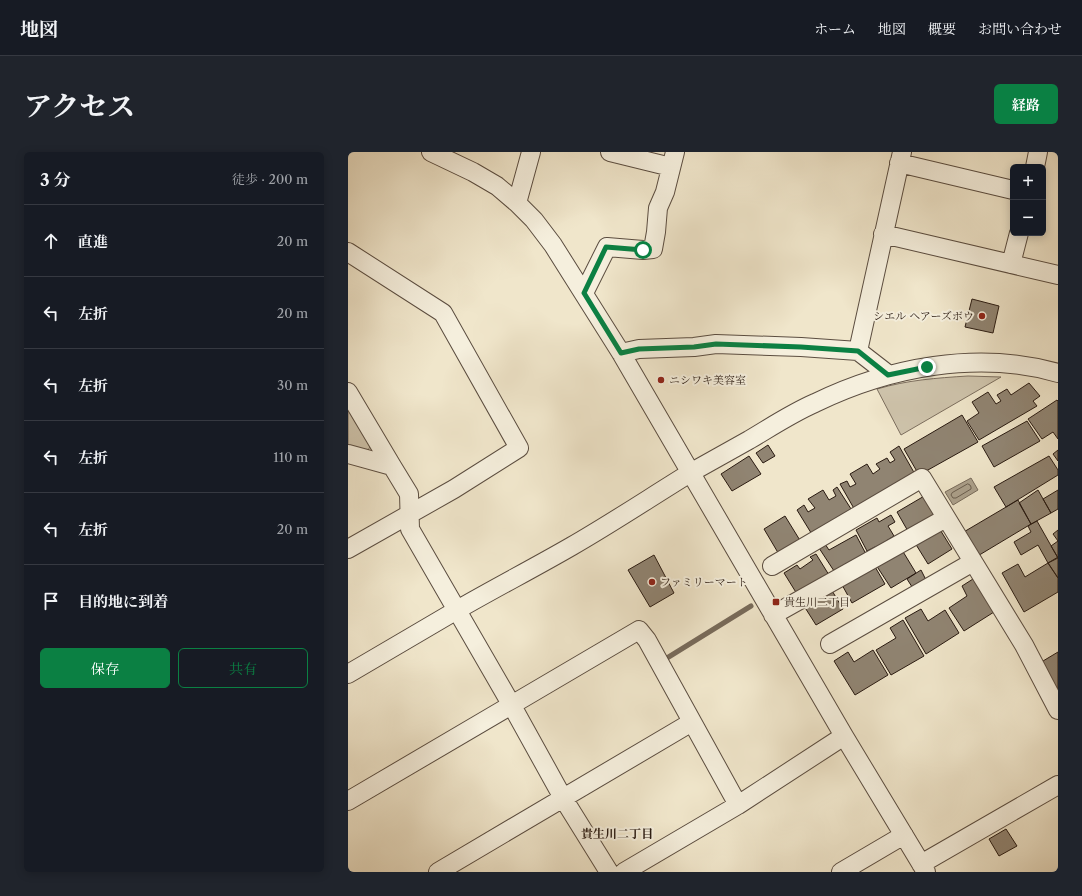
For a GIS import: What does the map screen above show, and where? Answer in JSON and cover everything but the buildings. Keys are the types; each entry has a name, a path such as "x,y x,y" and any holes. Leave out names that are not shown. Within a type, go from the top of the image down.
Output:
{"street":[{"path":"431,152 497,186 534,220 553,245 621,353 773,615 923,868 1058,785"},
{"path":"517,203 531,152"},
{"path":"584,293 606,247 643,250 653,249 658,208 665,192 673,160 610,152"},
{"path":"1035,164 1038,152"},
{"path":"858,351 900,158 1010,189"},
{"path":"883,234 1058,275"},
{"path":"1011,264 1018,236"},
{"path":"348,252 443,313 519,448 454,489 348,549"},
{"path":"621,353 639,349 694,347 716,344 858,351 888,375"},
{"path":"348,674 457,610 572,546 691,473 814,403 859,384 888,375 951,364 978,363 1028,367 1058,373"},
{"path":"348,392 409,494 410,529 511,704 563,798 609,872"},
{"path":"348,454 392,466"},
{"path":"772,566 922,478 1024,645 1058,710"},
{"path":"773,615 946,518"},
{"path":"830,644 973,562"},
{"path":"348,801 638,630 647,640 738,805"},
{"path":"438,872 692,722"},
{"path":"624,872 738,805 844,736"},
{"path":"841,872 904,835"}],"shaded area":[{"path":"968,376 1001,377 901,435 877,389 911,381"},
{"path":"348,408 371,445 367,452 348,447"}],"water":[{"path":"971,478 978,490 953,505 945,492"}],"waterway":[{"path":"667,658 751,606"}],"place":[{"name":"シエル ヘアーズボウ","path":"982,316"},
{"name":"ニシワキ美容室","path":"661,380"},
{"name":"ファミリーマート","path":"652,582"},
{"name":"貴生川二丁目","path":"776,602"}],"district":[{"name":"貴生川二丁目","path":"617,834"}],"route":[{"path":"643,250 606,247 584,293 621,353 639,349 694,347 716,344 801,347 858,351 888,375 927,367"}]}
